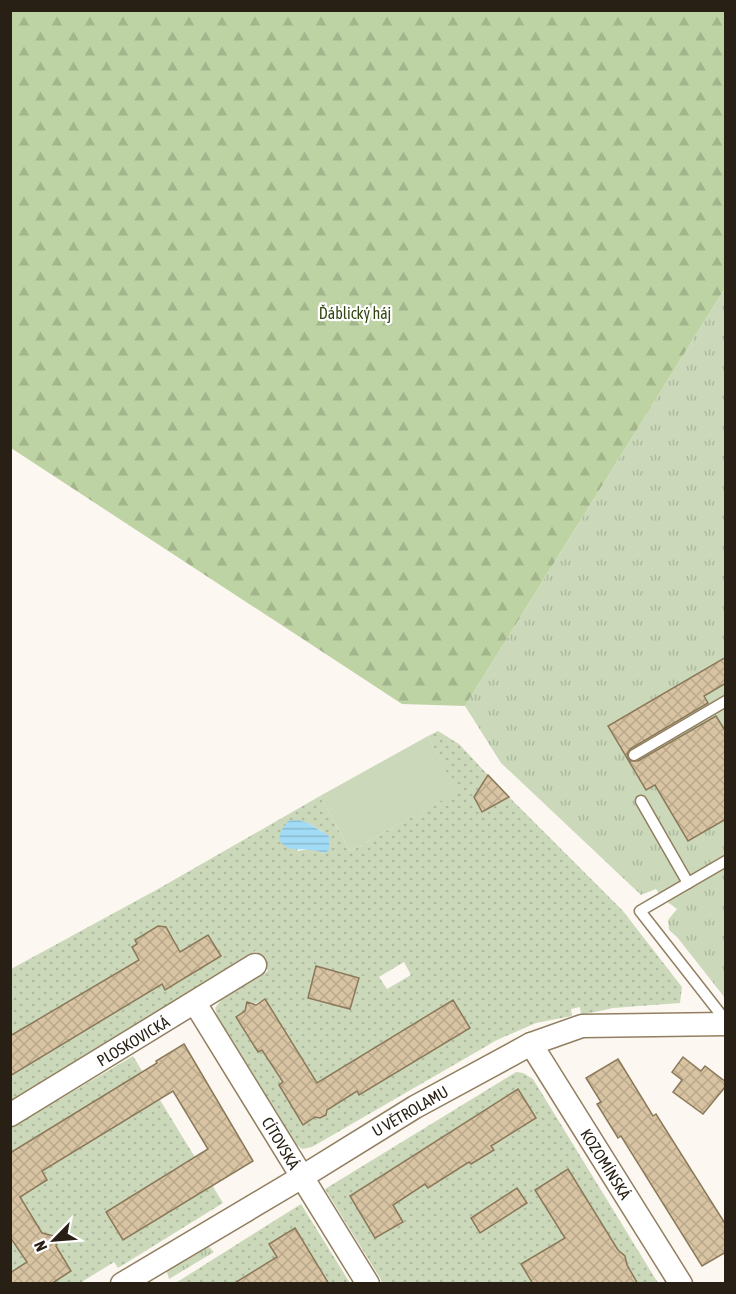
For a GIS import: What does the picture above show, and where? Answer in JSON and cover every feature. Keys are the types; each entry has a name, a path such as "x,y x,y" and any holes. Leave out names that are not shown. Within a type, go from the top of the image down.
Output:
{"street":[{"name":"PLOSKOVICKÁ","path":"10,1115 255,965"},
{"name":"CÍTOVSKÁ","path":"195,1003 368,1284"},
{"name":"U VĚTROLAMU","path":"122,1284 415,1107 531,1044 582,1026 726,1023"},
{"name":"KOZOMÍNSKÁ","path":"531,1044 681,1284"}],"lane":[{"path":"634,755 726,701"},
{"path":"641,801 688,883"},
{"path":"726,861 640,911 726,1023"}],"green space":[{"name":"Ďáblický háj","path":"10,11 725,11 725,288 465,706 402,704 11,448"},
{"path":"725,288 725,657 608,727 620,746 725,683 725,732 718,720 634,770 646,790 655,785 688,841 725,819 725,998 669,930 668,920 677,909 662,898 656,889 641,895 501,763 465,706"},
{"path":"438,731 459,744 488,775 474,797 481,812 509,797 623,911 682,987 680,1003 613,1008 581,1015 580,1007 571,1009 572,1016 536,1023 497,1040 312,1147 302,1149 292,1141 218,1019 215,1008 222,999 268,971 256,951 11,1102 10,1070 14,1074 82,1032 64,1004 11,1036 11,969 158,889 320,796 350,851 457,792 428,736","holes":["308,823 323,832 329,850 325,853 309,849 297,851","158,926 166,927 180,952 208,935 221,956 166,990 150,965 144,968 132,948 137,944 135,940","404,962 411,975 387,989 379,977","123,969 140,996 87,991","265,999 332,1107 320,1118 315,1117 303,1124 279,1085 283,1082 263,1049 258,1052 237,1017 245,1011 246,1007","453,1000 470,1028 359,1095 342,1068"]},
{"path":"428,736 458,792 350,851 320,796"},
{"path":"133,1056 223,1203 118,1268 114,1262 80,1283 51,1283 57,1241 54,1236 48,1234 23,1255 27,1262 11,1273 11,1223 20,1197 47,1180 25,1144 11,1153 11,1128","holes":["128,1082 144,1109 70,1154 54,1127","179,1166 197,1194 123,1239 106,1212"]},
{"path":"516,1072 533,1079 658,1283 383,1283 325,1189"},
{"path":"301,1204 350,1283 174,1284"},
{"path":"206,1244 214,1252 169,1279 166,1269"}],"water":[{"path":"298,820 308,823 329,836 329,850 325,853 285,846 279,839 281,831 288,821"}],"building":[{"path":"726,657 726,683 704,696 708,703 630,749 627,754 630,761 638,761 716,716 726,732 726,819 688,841 655,785 646,790 608,726"},
{"path":"488,775 509,797 482,812 474,797"},
{"path":"158,926 166,927 180,952 208,935 221,956 165,990 162,984 10,1076 10,1036 139,960 132,947 137,944 135,940"},
{"path":"316,966 359,978 350,1009 308,998"},
{"path":"265,999 317,1083 453,1000 470,1028 359,1095 357,1091 327,1110 326,1115 320,1118 315,1117 303,1125 279,1085 283,1082 262,1050 258,1052 236,1017 245,1011 247,1002 256,1005"},
{"path":"184,1044 253,1161 123,1240 106,1212 208,1149 173,1091 42,1171 47,1180 20,1197 42,1233 58,1237 56,1246 71,1271 51,1284 10,1284 10,1273 27,1262 10,1237 10,1153"},
{"path":"683,1057 701,1071 705,1066 726,1082 726,1086 703,1114 673,1092 682,1080 672,1072"},
{"path":"618,1059 653,1116 656,1114 726,1225 726,1252 702,1266 621,1136 618,1138 597,1104 601,1102 586,1078"},
{"path":"518,1089 536,1118 491,1146 494,1150 471,1164 469,1162 428,1188 425,1184 393,1205 403,1222 375,1238 350,1196"},
{"path":"568,1169 618,1250 625,1256 627,1265 638,1284 533,1284 521,1264 565,1238 535,1190"},
{"path":"517,1188 527,1203 480,1233 471,1218"},
{"path":"295,1228 329,1284 233,1284 277,1257 269,1244"}]}
